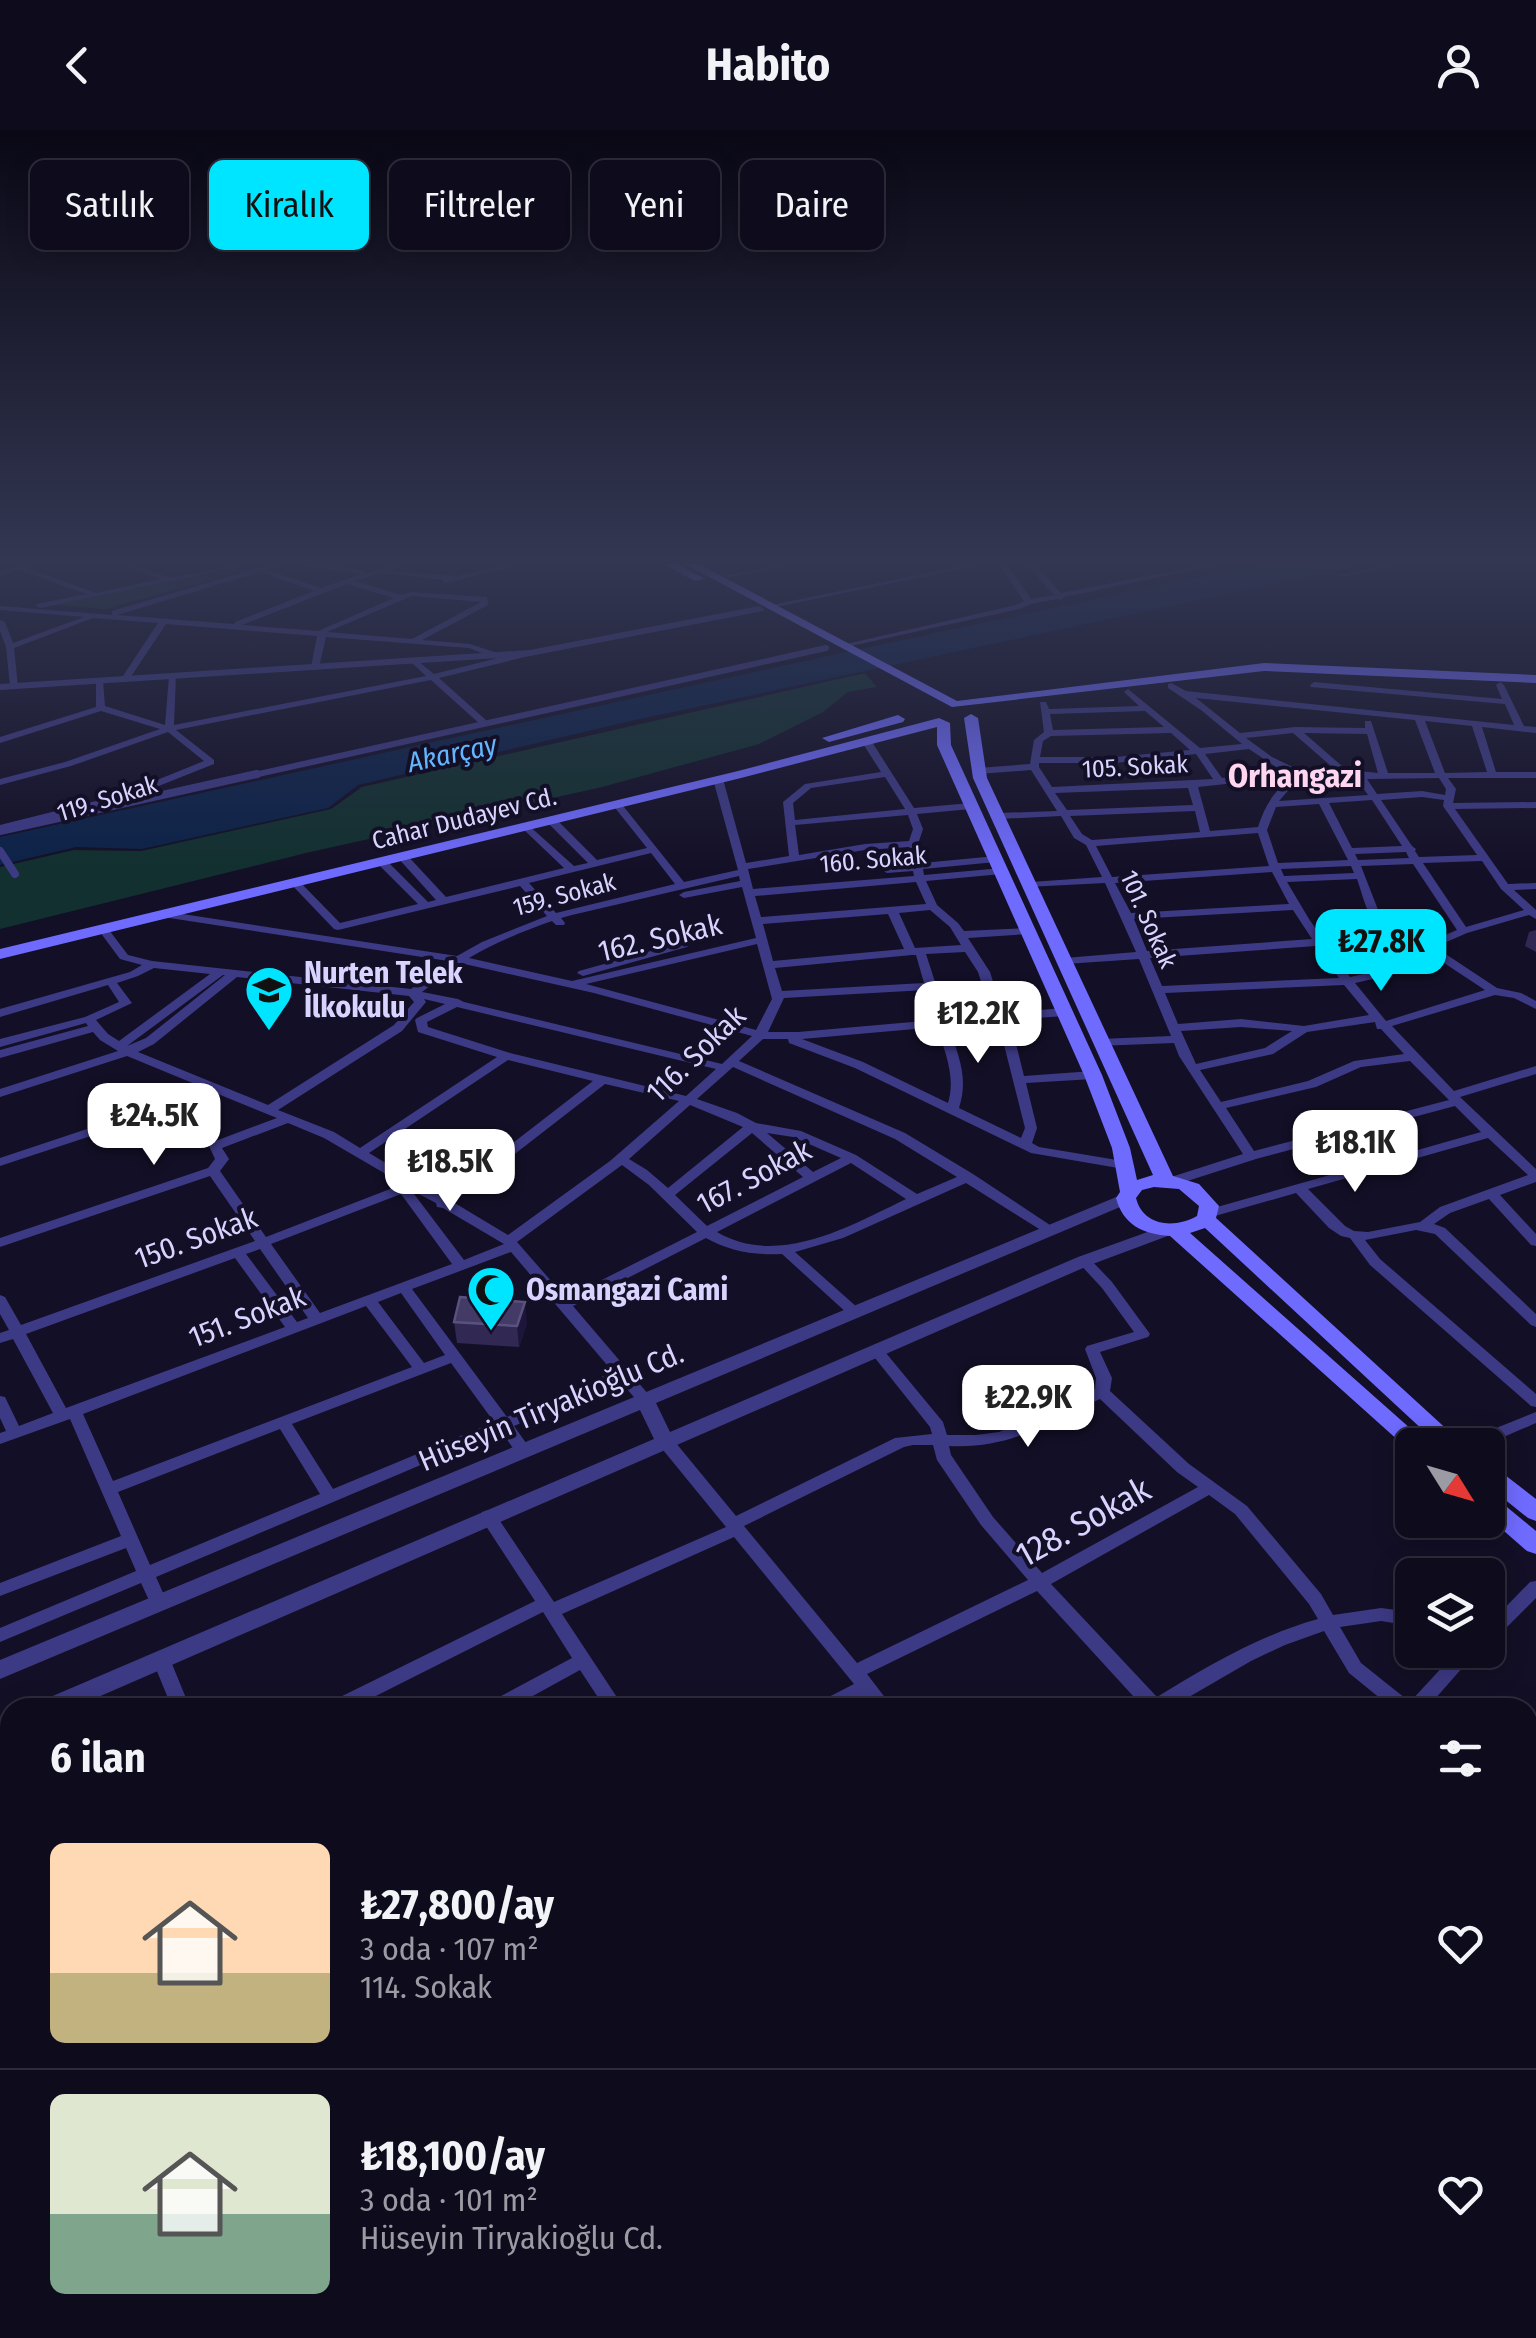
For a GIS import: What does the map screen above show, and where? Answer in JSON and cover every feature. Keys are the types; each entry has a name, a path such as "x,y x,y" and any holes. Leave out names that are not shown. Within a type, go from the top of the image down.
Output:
{"main road":[{"path":"874,666 941,722 944,745 1093,1074 1124,1164 1131,1215 1152,1227 1194,1227 1207,1216 1209,1206 1197,1191 1169,1181 978,771 964,710"},
{"path":"964,710 1240,669 1306,667 1536,687"},
{"path":"880,670 964,710 1044,708 1128,692 1262,676 1374,684 1444,678 1536,679"},
{"name":"Cahar Dudayev Cd.","path":"0,941 524,815 920,706 964,710"},
{"name":"Cahar Dudayev Cd.","path":"0,954 867,742 941,722 964,710"},
{"path":"1017,906 1040,906"},
{"name":"Hüseyin Tiryakioğlu Cd.","path":"1127,1195 1144,1182 1169,1181"},
{"path":"1207,1216 1434,1428"},
{"path":"1171,1230 1398,1428"},
{"path":"1505,1487 1536,1512"},
{"path":"1505,1519 1536,1545"}],"street":[{"path":"125,679 134,666"},
{"path":"7,687 332,666"},
{"path":"418,666 484,724"},
{"path":"0,782 68,764 169,728 477,666"},
{"path":"0,830 745,666"},
{"path":"169,728 174,676"},
{"path":"99,681 101,708"},
{"path":"1374,684 1369,713 1371,731 1384,773"},
{"path":"1314,685 1374,684 1508,702"},
{"path":"1500,685 1520,728"},
{"path":"1172,686 1293,776 1272,804 1262,830 1276,869 1297,907 1346,982 1378,1022 1536,1177 1432,1216 1426,1224"},
{"path":"1128,692 1200,753 1218,780"},
{"path":"1186,694 1536,730"},
{"path":"0,740 101,708 169,728"},
{"path":"1050,734 1044,708 1147,708"},
{"path":"1419,718 1440,773 1451,789 1449,802 1505,887 1533,914"},
{"path":"1476,724 1492,774"},
{"name":"119. Sokak","path":"0,830 124,797 212,762 169,728"},
{"path":"1034,764 1039,740 1050,734 1173,730"},
{"path":"1240,736 1295,730 1371,731"},
{"path":"1295,730 1346,774"},
{"path":"867,742 911,811 918,830 918,872 932,906 960,935 984,972 1001,1016 1031,1128 1025,1145"},
{"path":"978,771 1252,746"},
{"name":"101. Sokak","path":"1034,764 1078,836 1090,843 1126,916 1175,1033 1251,1156"},
{"path":"1407,773 1422,794"},
{"path":"790,823 805,807 808,786 887,774"},
{"name":"105. Sokak","path":"1048,790 1346,774 1536,774"},
{"path":"1359,774 1464,931"},
{"name":"116. Sokak","path":"511,1244 620,1160 760,1035 777,994 718,779"},
{"path":"1192,784 1206,834"},
{"path":"1272,804 1422,794 1449,802 1536,805"},
{"path":"794,859 788,802 805,807 911,811 972,806"},
{"path":"1324,802 1361,876 1377,921 1388,936 1427,948 1494,991 1517,995 1536,1006"},
{"path":"617,804 682,886"},
{"path":"998,816 1199,808"},
{"path":"550,820 594,863"},
{"path":"526,826 570,868"},
{"path":"1090,843 1262,830"},
{"path":"521,881 558,921 744,879 794,859 915,840"},
{"path":"321,940 338,928 652,850"},
{"path":"0,852 14,874"},
{"path":"402,856 444,902"},
{"path":"1276,869 1350,856 1484,858"},
{"path":"381,861 426,906"},
{"name":"160. Sokak","path":"744,879 828,885 999,865"},
{"path":"1030,881 1276,869 1361,876"},
{"name":"159. Sokak","path":"413,993 442,967 489,942 682,886 744,879"},
{"path":"294,882 338,928"},
{"path":"1505,887 1536,886"},
{"path":"758,930 932,906"},
{"path":"1126,916 1297,907"},
{"path":"163,914 457,959 570,984 760,1035 1064,1012"},
{"path":"894,914 916,952 957,1072 958,1091 952,1108"},
{"path":"1427,948 1464,931 1533,914"},
{"path":"102,928 124,956 152,964 413,993 728,1065 900,1136 1049,1229"},
{"name":"162. Sokak","path":"570,984 758,930"},
{"path":"960,935 1028,931"},
{"path":"1064,961 1320,942"},
{"path":"556,981 683,945"},
{"path":"768,965 968,948"},
{"path":"1156,990 1346,982 1445,960"},
{"path":"0,1012 112,982 152,964"},
{"path":"123,1050 221,971"},
{"path":"0,1093 150,1040 236,972"},
{"path":"0,1054 92,1023 126,1003 112,982"},
{"path":"777,994 928,986"},
{"path":"1517,995 1536,988"},
{"path":"1101,1042 1242,1023 1304,1029 1378,1022 1494,991"},
{"path":"269,1110 398,1028 420,1002 413,993"},
{"path":"458,1002 430,1012 421,1020 422,1028 506,1056 689,1100 752,1126 796,1134 851,1158"},
{"path":"92,1023 123,1050 362,1152 406,1187 511,1244 644,1399 665,1441 876,1698"},
{"path":"0,1043 92,1023"},
{"path":"1194,1068 1268,1051 1304,1029"},
{"path":"783,1036 952,1108 1025,1145 1124,1164"},
{"path":"362,1152 506,1056"},
{"path":"1219,1106 1312,1084 1358,1064 1410,1057"},
{"name":"Hüseyin Tiryakioğlu Cd.","path":"1169,1181 1453,1099 1536,1070"},
{"path":"1019,1080 1093,1074"},
{"path":"442,1204 602,1080"},
{"path":"0,1162 219,1090"},
{"path":"0,1243 212,1172 222,1160 215,1146 288,1118"},
{"path":"752,1126 812,1178"},
{"path":"666,1196 752,1126"},
{"path":"1207,1216 1490,1133"},
{"name":"167. Sokak","path":"564,1305 851,1158 916,1198"},
{"path":"620,1160 631,1164 707,1233 728,1244 787,1252 848,1231 968,1177"},
{"path":"212,1172 318,1320"},
{"path":"406,1187 462,1266"},
{"name":"150. Sokak","path":"0,1338 406,1187"},
{"path":"1300,1188 1344,1233 1354,1235 1426,1224 1458,1244 1536,1322"},
{"path":"1492,1194 1536,1242"},
{"name":"Hüseyin Tiryakioğlu Cd.","path":"0,1670 1127,1195"},
{"path":"73,1698 1084,1261 1171,1230"},
{"path":"1354,1235 1375,1262 1536,1402"},
{"name":"151. Sokak","path":"8,1436 462,1266 511,1244"},
{"path":"238,1252 294,1328"},
{"path":"787,1252 852,1311"},
{"path":"355,1698 548,1607 735,1526 875,1452 924,1436 940,1441 1001,1437 1102,1392 1104,1378 1092,1349 1142,1334 1108,1285 1084,1261"},
{"path":"404,1288 523,1450"},
{"path":"0,1300 109,1489 159,1604"},
{"path":"369,1300 420,1368"},
{"path":"876,1350 938,1426 943,1456 956,1481 1040,1582 1148,1698"},
{"path":"109,1489 453,1357"},
{"path":"0,1635 622,1374"},
{"name":"128. Sokak","path":"836,1698 860,1679 1210,1487 1182,1468 1102,1392"},
{"path":"0,1402 8,1436"},
{"path":"1505,1432 1533,1421"},
{"path":"283,1422 330,1497"},
{"path":"1210,1487 1241,1510 1315,1599 1355,1668 1392,1698"},
{"path":"488,1516 608,1698"},
{"path":"0,1590 130,1539"},
{"path":"1505,1618 1536,1587"},
{"path":"1171,1698 1246,1652 1328,1624 1376,1615 1395,1617"},
{"path":"161,1659 177,1698"},
{"path":"513,1698 583,1660"},
{"path":"1424,1698 1452,1668"}],"green space":[{"path":"865,673 877,687 848,692 823,712 759,744 602,787 306,853 0,929 0,867 74,850 141,851 331,809 362,787"}],"water":[{"name":"Akarçay","path":"784,666 889,666 358,785 328,808 142,849 76,847 0,865 0,837"}],"building":[{"path":"460,1297 525,1302 517,1326 454,1322"}],"place":[{"name":"Nurten Telek İlkokulu","path":"269,1032"},
{"name":"Osmangazi Cami","path":"491,1332"}],"district":[{"name":"Orhangazi","path":"1295,776"}]}
